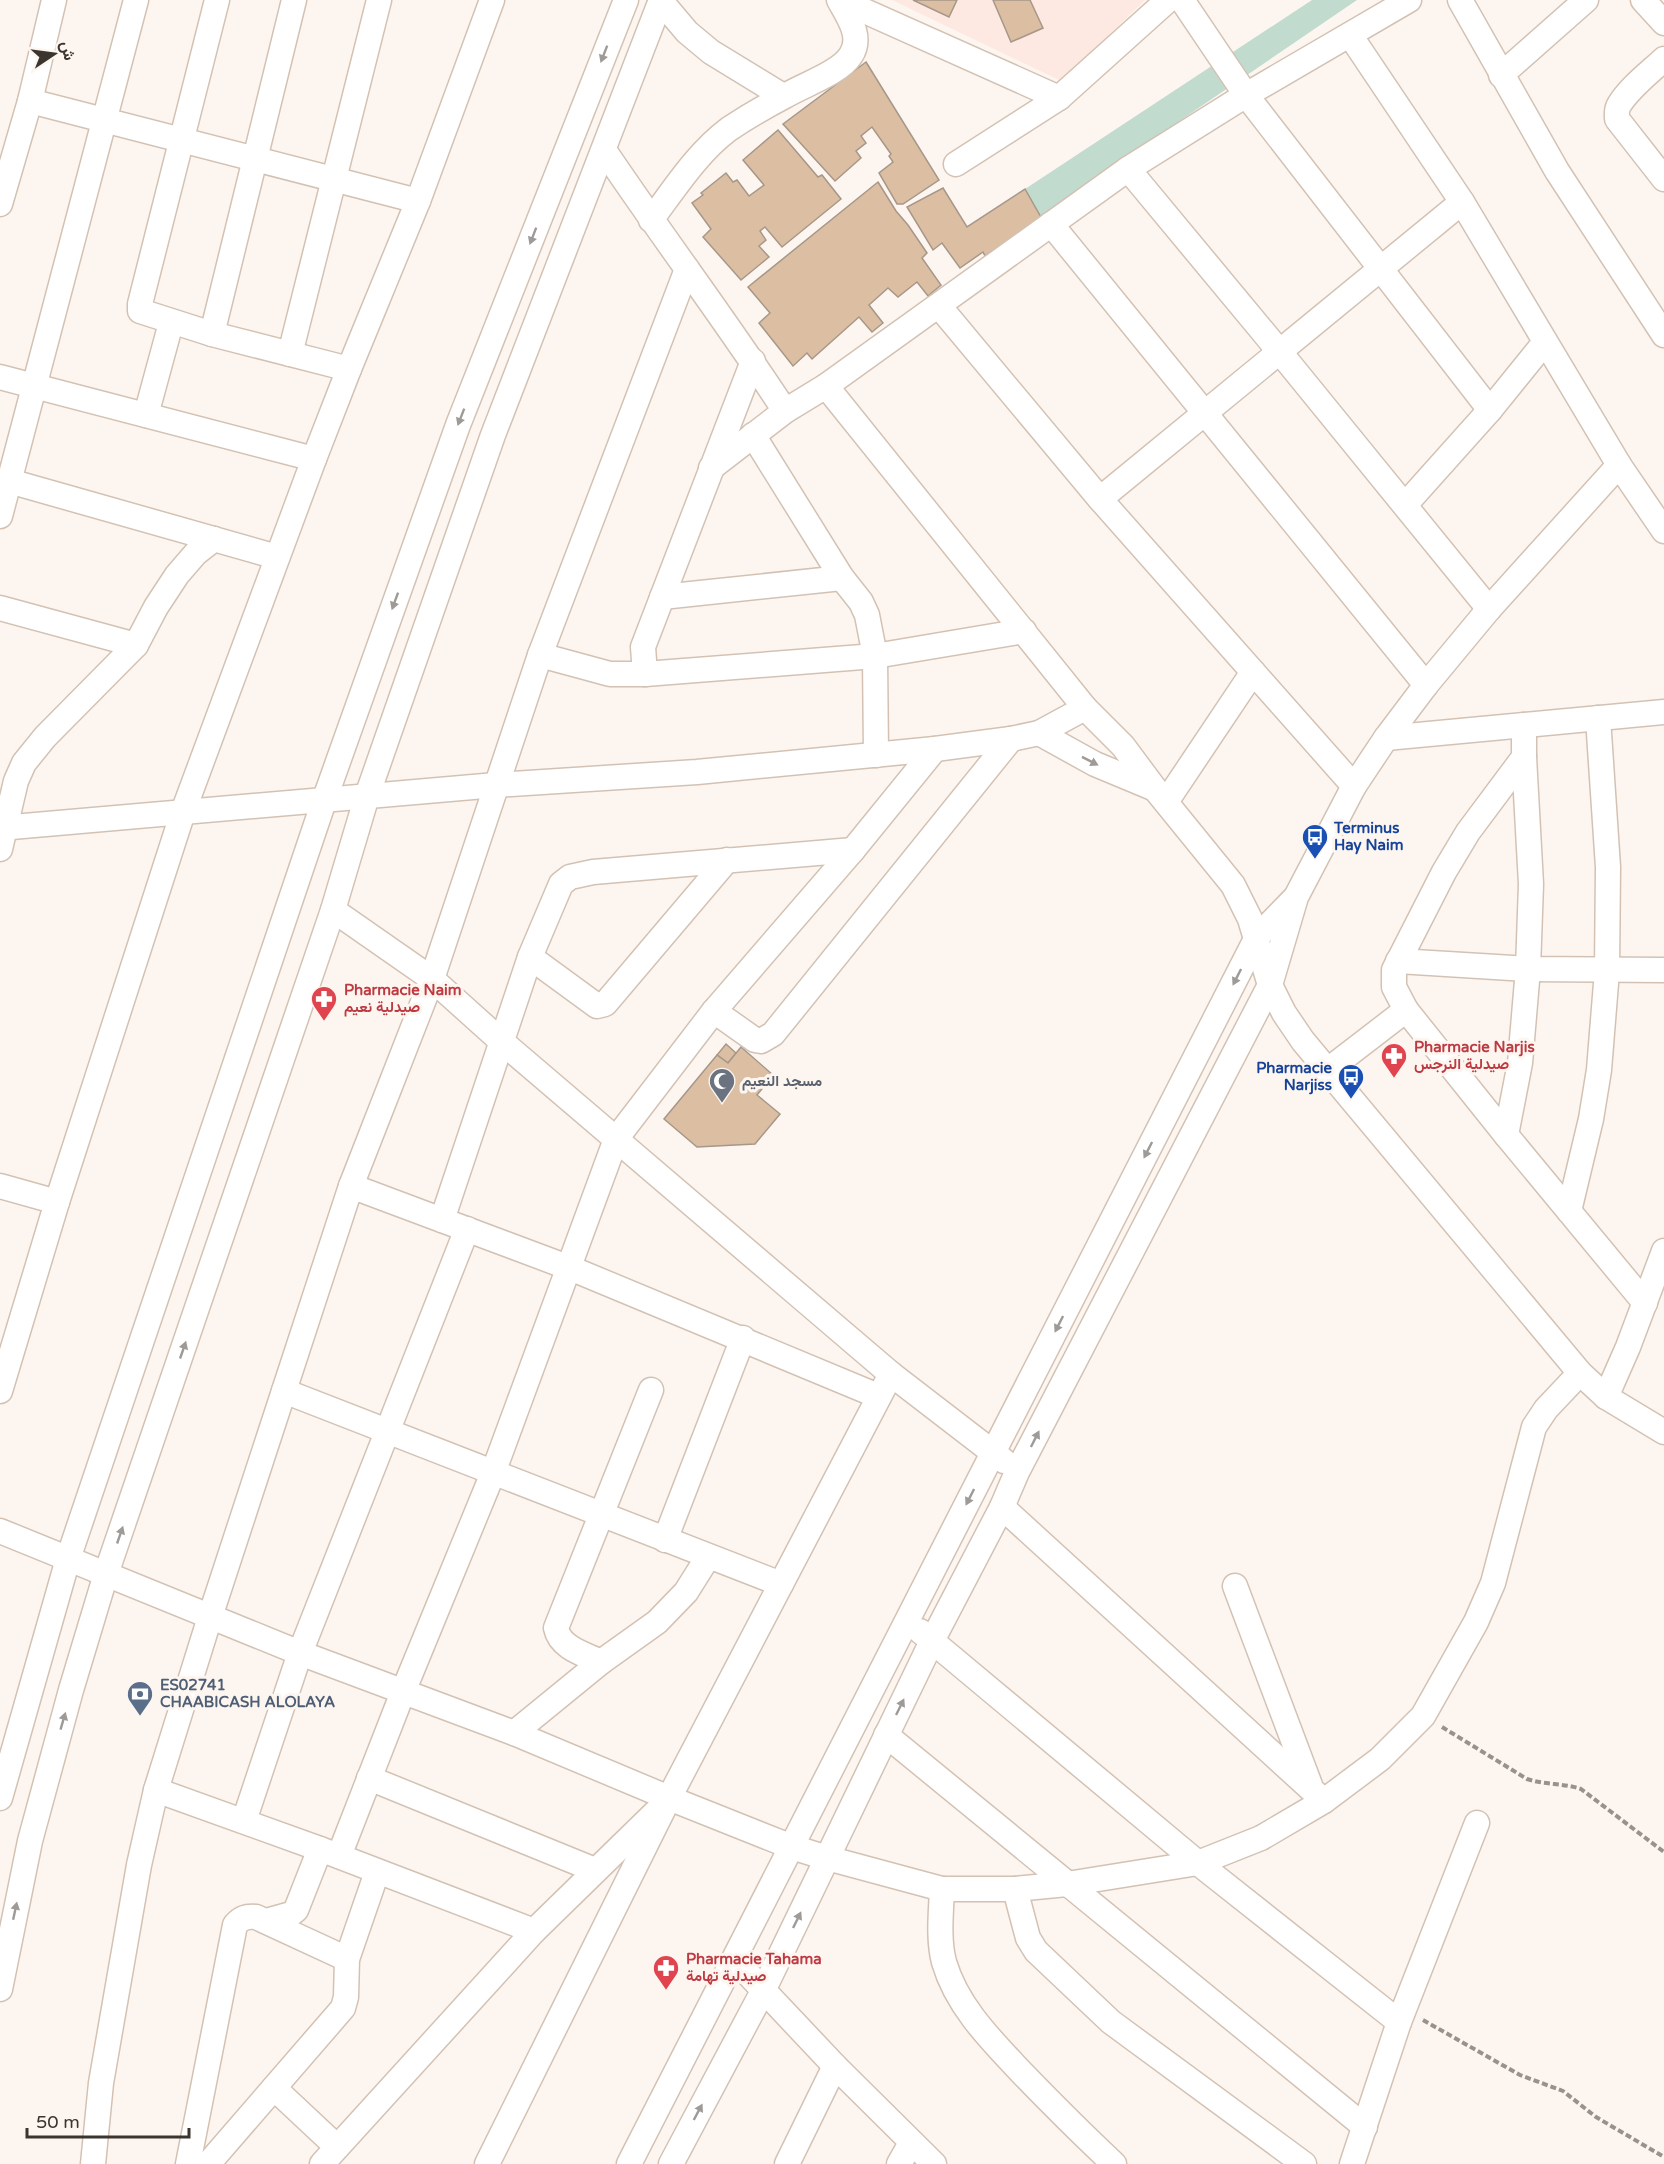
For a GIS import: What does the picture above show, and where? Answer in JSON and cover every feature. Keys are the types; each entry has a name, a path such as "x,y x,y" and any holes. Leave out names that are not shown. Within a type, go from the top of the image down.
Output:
{"street":[{"path":"0,204 30,101 54,0"},
{"path":"0,516 136,0"},
{"path":"217,0 140,304 143,314 349,369"},
{"path":"212,334 294,0"},
{"path":"290,354 379,0"},
{"path":"0,1391 57,1202 183,812 314,459 418,201 492,0"},
{"path":"0,1798 68,1559 324,801 458,425 626,0"},
{"path":"661,0 687,32 711,52 783,96"},
{"path":"0,1989 30,1842 71,1690 106,1574 333,910 367,796 493,435 661,0"},
{"path":"651,220 705,150 729,129 783,96 844,64 852,55 856,43 852,24 840,0"},
{"path":"840,0 1059,98"},
{"path":"956,165 1059,98 1168,0"},
{"path":"1182,0 1246,95 1490,410"},
{"path":"711,468 785,411 826,386 1128,169 1246,95 1409,0"},
{"path":"1460,0 1557,171 1664,335"},
{"path":"1501,75 1586,0"},
{"path":"1642,0 1664,23"},
{"path":"1350,35 1462,202 1619,465 1664,531"},
{"path":"1664,59 1628,93 1617,106 1616,113 1617,119 1664,179"},
{"path":"30,101 418,201"},
{"path":"604,150 651,220 753,361 785,411"},
{"path":"1128,169 1489,609"},
{"path":"1100,499 1462,202"},
{"path":"1051,224 1426,685"},
{"path":"93,2164 101,2083 139,1865 156,1790 210,1617 351,1186 432,979 540,655 687,269"},
{"path":"939,306 1100,499 1354,786"},
{"path":"146,415 171,323"},
{"path":"1405,505 1490,410 1545,342"},
{"path":"645,674 643,647 753,361"},
{"path":"0,377 314,459"},
{"path":"826,386 1084,708 1123,746 1160,796 1233,885 1257,937 1270,986 1284,1013 1328,1070 1580,1373 1606,1397 1664,1432"},
{"path":"753,435 842,578 861,602 867,615 875,656 876,755"},
{"path":"671,2164 763,1991 932,1641 1002,1507 1017,1472 1270,986 1296,897 1354,786 1386,738 1426,685 1489,609 1619,465"},
{"path":"9,481 277,557"},
{"path":"214,539 196,554 177,575 156,607 136,645 45,737 24,763 16,780 2,835 183,812 496,785 697,772 935,749 1039,733 1084,708"},
{"path":"662,597 842,578"},
{"path":"0,608 136,645"},
{"path":"540,655 610,674 645,674 875,656 1024,631"},
{"path":"1160,796 1253,672"},
{"path":"1386,738 1664,712"},
{"path":"1569,1211 1591,1119 1599,1071 1607,971 1608,867 1598,718"},
{"path":"1506,1135 1521,1063 1528,969 1531,884 1524,725"},
{"path":"1039,733 1160,796"},
{"path":"714,1011 755,1040 761,1041 772,1034 1011,739"},
{"path":"266,1921 291,1914 296,1910 369,1778 493,1473 616,1139 714,1011 853,850 935,749"},
{"path":"1524,757 1468,832 1444,872 1394,969 1394,987 1406,1010 1645,1304"},
{"path":"442,1220 530,957 561,884 570,877 593,872 853,850"},
{"path":"530,957 597,1006 605,1004 727,860"},
{"path":"629,2164 1257,937 1296,897"},
{"path":"333,910 432,979 501,1041 891,1374 1017,1472"},
{"path":"1398,961 1528,969 1664,970"},
{"path":"1328,1070 1406,1010"},
{"path":"0,1186 57,1202"},
{"path":"351,1186 570,1268 878,1396"},
{"path":"244,1821 300,1653 467,1229"},
{"path":"1606,1397 1645,1304 1664,1251"},
{"path":"665,1540 743,1338"},
{"path":"0,1531 300,1653 514,1733 669,1798 827,1858 942,1889 1015,1889 1067,1884 1198,1863 1261,1838 1318,1795 1380,1759 1423,1716 1476,1622 1493,1583 1534,1427 1546,1409 1580,1373"},
{"path":"488,2164 669,1798 891,1374"},
{"path":"601,1662 563,1643 556,1628 603,1516 651,1390"},
{"path":"284,1391 781,1584"},
{"path":"1002,1507 1318,1795"},
{"path":"514,1733 601,1662 657,1622 686,1592 708,1557"},
{"path":"1235,1586 1318,1795"},
{"path":"906,1620 1198,1863 1402,2016"},
{"path":"886,1735 1365,2127"},
{"path":"369,1778 595,1870"},
{"path":"156,1790 330,1852 534,1931"},
{"path":"274,2088 329,2155 534,1931 669,1798"},
{"path":"1352,2164 1402,2016 1477,1823"},
{"path":"208,2164 344,2008 347,1959 377,1872"},
{"path":"942,1889 940,1939 945,1963 961,2000 996,2045 1067,2120 1114,2164"},
{"path":"1015,1889 1028,1938 1036,1951 1111,2022 1304,2164"},
{"path":"188,2164 235,1926 240,1919 248,1916 266,1921 347,1959"},
{"path":"735,1960 835,2066 934,2164"},
{"path":"787,2164 835,2066"},
{"path":"899,2164 911,2143"}],"path":[{"path":"1423,1716 1527,1779 1581,1789 1664,1852"},
{"path":"1402,2016 1520,2075 1563,2091 1596,2117 1664,2157"}],"shaded area":[{"path":"892,0 1145,0 1061,81"}],"green space":[{"path":"1312,0 1357,0 1040,216 1025,189"}],"building":[{"path":"913,0 957,0 949,17"},
{"path":"993,0 1030,0 1043,28 1011,42"},
{"path":"866,62 939,180 903,204 897,204 879,173 893,162 889,156 891,154 872,127 861,136 866,143 856,151 861,158 835,181 783,124"},
{"path":"778,130 818,177 822,175 841,199 782,247 765,227 760,231 766,240 759,246 769,257 741,280 703,237 711,229 692,203 726,173 733,182 737,180 749,196 764,185 743,160"},
{"path":"878,182 927,253 922,258 941,285 928,296 917,282 898,297 888,288 869,305 883,323 872,332 859,317 812,359 807,353 793,366 759,323 770,313 748,287"},
{"path":"943,188 967,227 1025,189 1042,219 985,256 983,252 960,268 942,243 933,250 907,207"},
{"path":"726,1044 736,1053 728,1063 717,1055"},
{"name":"مسجد النعيم","path":"741,1047 773,1075 757,1095 780,1114 755,1144 697,1147 664,1119 717,1055 728,1063"}],"place":[{"name":"Terminus Hay Naim","path":"1315,860"},
{"name":"Pharmacie Naim صيدلية نعيم","path":"324,1022"},
{"name":"Pharmacie Narjis صيدلية النرجس","path":"1394,1079"},
{"name":"Pharmacie Narjiss","path":"1351,1100"},
{"name":"مسجد النعيم","path":"722,1104"},
{"name":"ES02741 CHAABICASH ALOLAYA","path":"140,1717"},
{"name":"Pharmacie Tahama صيدلية تهامة","path":"666,1991"}]}
